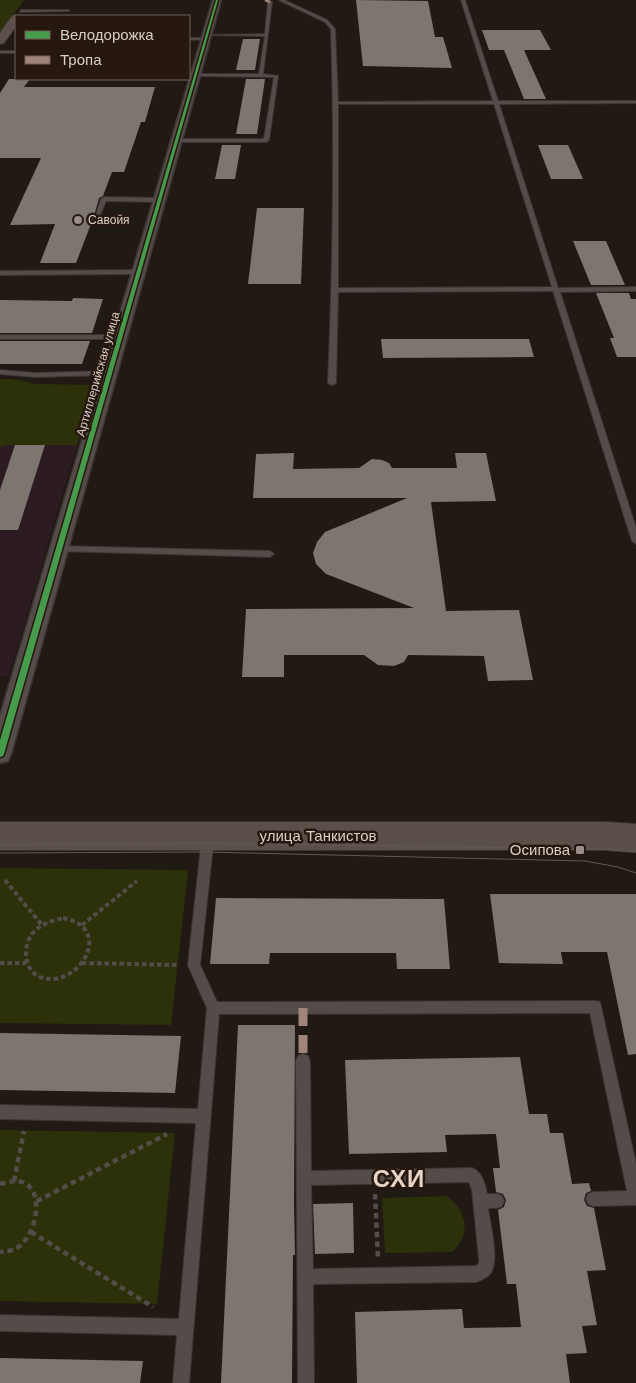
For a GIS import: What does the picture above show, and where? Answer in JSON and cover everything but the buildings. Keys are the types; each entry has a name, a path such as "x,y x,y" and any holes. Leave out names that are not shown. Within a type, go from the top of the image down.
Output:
{"main road":[{"path":"18,15 29,0"},
{"path":"0,41 15,19"},
{"name":"улица Танкистов","path":"0,836 605,836 636,838"}],"street":[{"name":"Артиллерийская улица","path":"0,754 217,0"}],"lane":[{"path":"281,0 326,21 333,29 336,103 335,290 332,383"},
{"path":"463,0 636,541"},
{"path":"261,75 270,2"},
{"path":"37,11 41,6"},
{"path":"18,15 37,11 68,11"},
{"path":"190,39 267,35"},
{"path":"0,52 15,52"},
{"path":"177,141 266,140 276,76 196,75"},
{"path":"336,103 636,102"},
{"path":"98,214 104,200 160,200"},
{"path":"0,273 139,272"},
{"path":"335,290 636,290"},
{"path":"0,337 120,337"},
{"path":"0,372 35,376 110,373"},
{"path":"59,549 270,554"},
{"path":"181,1383 212,1008 194,965 208,836"},
{"path":"212,1008 595,1007 636,1198 593,1199"},
{"path":"303,1060 306,1383"},
{"path":"0,1112 203,1116"},
{"path":"304,1178 472,1176 476,1180 480,1201 487,1259 487,1266 483,1271 476,1274 305,1277"},
{"path":"480,1201 497,1201"},
{"path":"0,1323 186,1327"}],"path":[{"path":"5,880 41,924"},
{"path":"82,924 137,881"},
{"path":"63,918 74,919 82,924 88,933 90,943 88,954 82,964 62,978 40,977 31,971 26,963 24,953 26,942 41,924 52,919 63,918"},
{"path":"0,963 26,963"},
{"path":"82,964 194,965"},
{"path":"14,1181 27,1113"},
{"path":"37,1201 203,1116"},
{"path":"374,1176 379,1276"},
{"path":"0,1184 20,1181 31,1188 37,1201 37,1216 31,1232 20,1245 5,1252 0,1252"},
{"path":"31,1232 186,1327"}],"shaded area":[{"path":"3,445 77,445 9,676 0,676 0,448"}],"green space":[{"path":"0,0 24,0 0,33"},
{"path":"0,379 13,379 36,384 96,385 77,445 3,445 0,448"},
{"path":"0,868 188,870 171,1025 0,1023"},
{"path":"0,1130 175,1133 157,1304 0,1301"},
{"path":"446,1196 459,1208 464,1223 462,1238 452,1252 385,1253 382,1198"}],"tram line":[{"path":"0,845 207,843 599,849 636,852"},
{"path":"0,853 205,852 585,861 618,867 636,873"}],"marked path":[{"path":"265,0 270,2"},
{"path":"303,1008 303,1061"}],"cycle path":[{"path":"0,754 217,0"}],"place":[{"name":"Савойя","path":"78,220"},
{"name":"Осипова","path":"580,850"}],"district":[{"name":"СХИ","path":"399,1179"}]}
